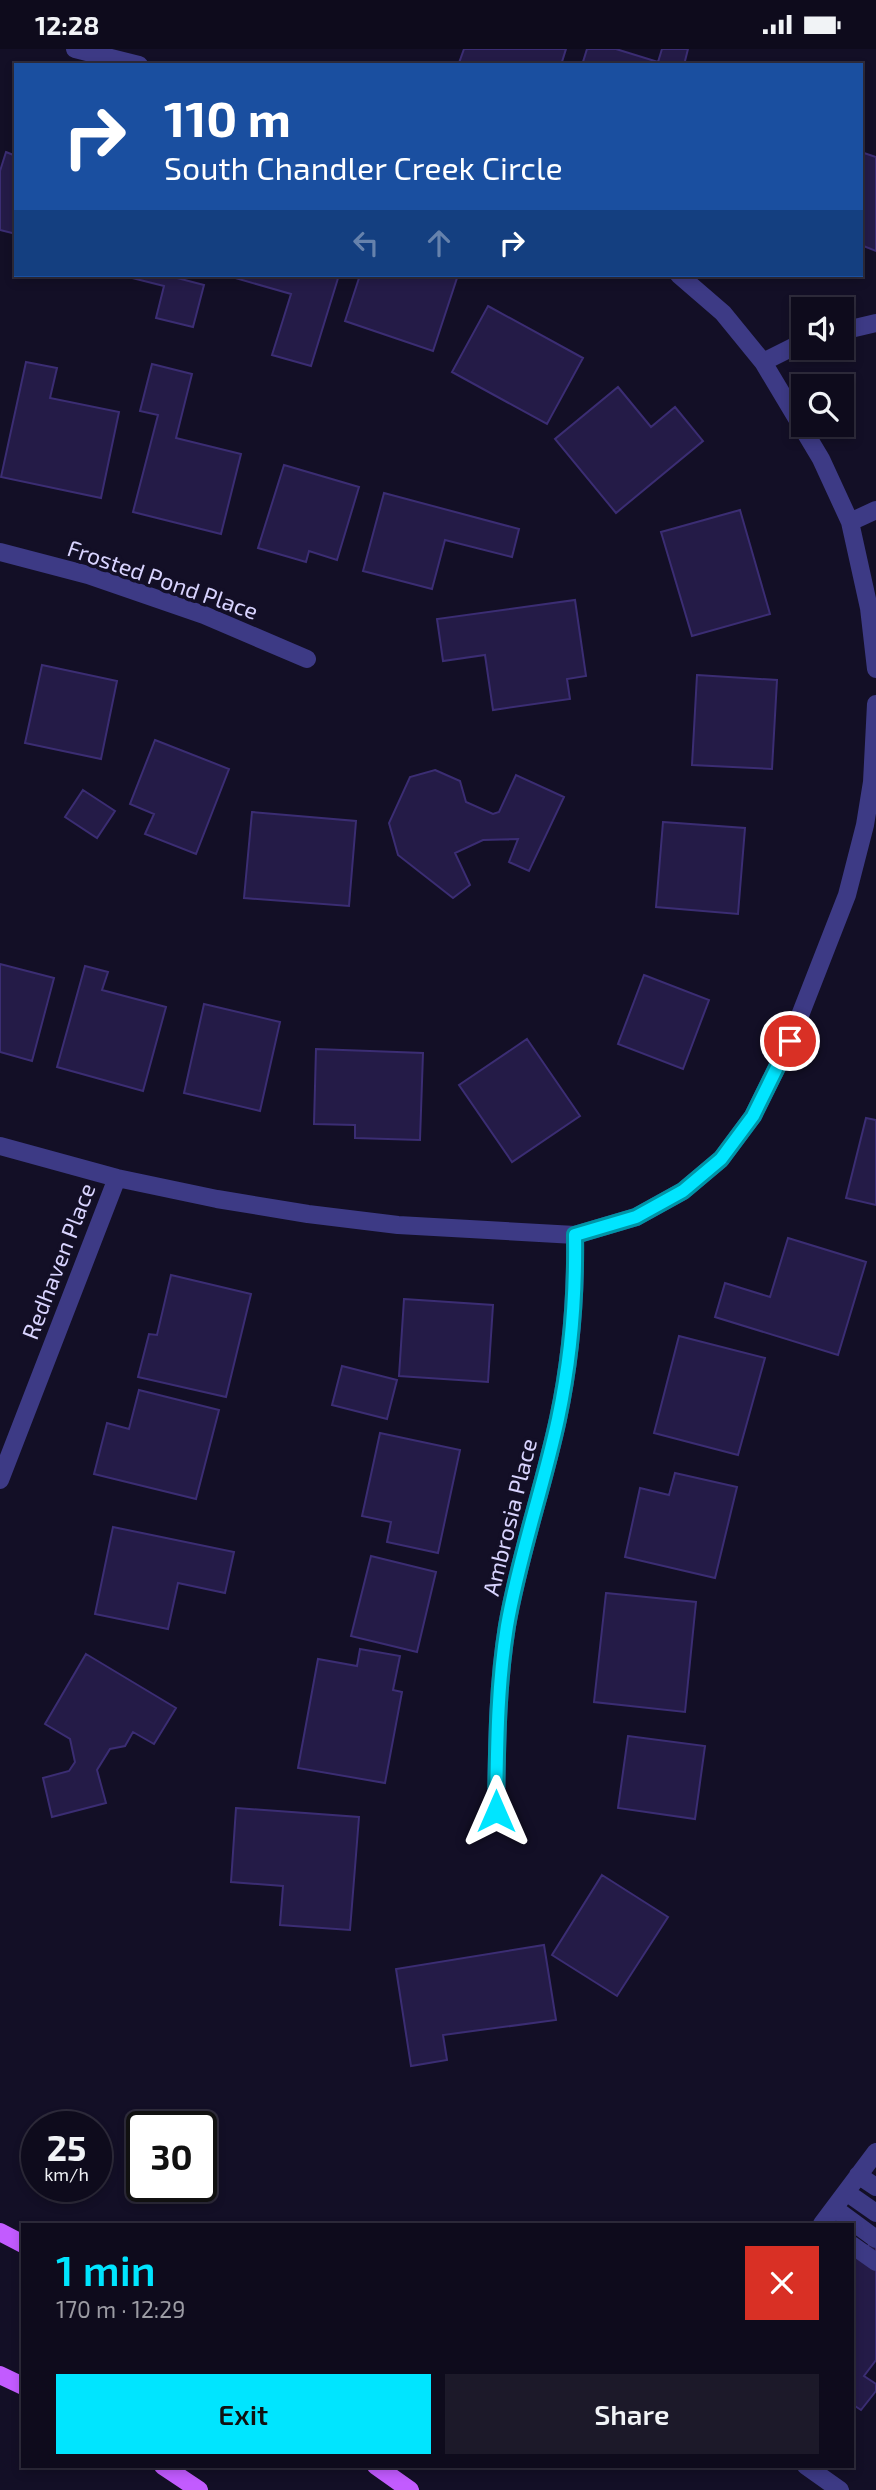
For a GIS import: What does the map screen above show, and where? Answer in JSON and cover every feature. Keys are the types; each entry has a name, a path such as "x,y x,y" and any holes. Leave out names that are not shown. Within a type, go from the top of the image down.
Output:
{"main road":[{"path":"0,2232 21,2242"},
{"path":"0,2375 21,2385"},
{"path":"166,2468 199,2490"},
{"path":"379,2468 410,2490"}],"street":[{"path":"75,49 131,63"},
{"path":"681,277 723,313 764,362 821,459 850,522 869,608 876,669"},
{"path":"854,328 876,323"},
{"path":"764,362 791,348"},
{"path":"850,522 876,510"},
{"name":"Frosted Pond Place","path":"0,552 88,575 204,615 307,659"},
{"path":"0,1146 117,1178 218,1199 398,1225 575,1235 636,1217 683,1191 721,1159 753,1116 790,1041 847,895 868,803 876,704"},
{"name":"Redhaven Place","path":"0,1479 117,1178"},
{"name":"Ambrosia Place","path":"496,1811 497,1719 502,1664 517,1579 558,1420 568,1369 574,1314 575,1235"},
{"path":"824,2223 876,2152"},
{"path":"858,2175 876,2187"},
{"path":"846,2192 876,2213"},
{"path":"834,2208 876,2239"},
{"path":"854,2246 876,2262"},
{"path":"809,2468 840,2490"}],"building":[{"path":"464,49 566,49 562,63 459,63"},
{"path":"587,49 616,49 658,62 662,49 688,49 684,63 583,63"},
{"path":"6,152 14,155 14,234 0,230 0,171"},
{"path":"863,153 876,157 876,251 863,246"},
{"path":"177,277 204,285 193,327 156,318 164,286 132,278"},
{"path":"232,277 338,277 311,366 272,355 291,294"},
{"path":"359,277 457,277 433,351 345,321"},
{"path":"488,306 583,358 547,424 452,372"},
{"path":"26,362 57,368 50,398 119,412 101,498 1,477"},
{"path":"152,364 192,374 176,438 241,454 221,534 133,512 158,415 140,411"},
{"path":"618,387 651,427 675,407 703,441 616,513 555,439"},
{"path":"284,465 359,487 337,560 309,551 306,562 258,548"},
{"path":"384,493 519,529 512,557 445,540 432,589 363,571"},
{"path":"740,510 770,614 692,636 661,532"},
{"path":"575,600 586,676 567,679 570,699 493,710 485,655 443,661 437,619"},
{"path":"42,665 117,681 101,759 25,743"},
{"path":"697,675 777,680 772,769 692,765"},
{"path":"155,740 229,769 196,854 145,834 154,814 130,804"},
{"path":"435,770 460,781 466,802 493,814 499,812 516,775 564,797 529,871 509,862 518,839 483,840 455,853 470,885 453,898 398,855 389,823 410,777"},
{"path":"83,790 115,811 97,838 65,817"},
{"path":"252,812 356,821 349,906 244,898"},
{"path":"663,822 745,828 738,914 656,907"},
{"path":"0,964 54,978 32,1061 0,1052"},
{"path":"85,966 108,972 102,990 166,1007 143,1091 57,1067"},
{"path":"644,975 709,1000 683,1069 618,1044"},
{"path":"204,1004 280,1022 260,1111 184,1093"},
{"path":"527,1039 580,1116 512,1162 459,1085"},
{"path":"316,1049 423,1053 420,1140 355,1138 355,1125 314,1124"},
{"path":"866,1118 876,1120 876,1205 846,1198"},
{"path":"788,1238 866,1262 838,1355 715,1317 725,1283 770,1297"},
{"path":"171,1275 251,1294 226,1397 138,1377 149,1334 157,1335"},
{"path":"404,1299 493,1305 488,1382 399,1376"},
{"path":"679,1336 765,1358 738,1455 654,1433"},
{"path":"342,1366 397,1380 387,1419 332,1405"},
{"path":"139,1390 219,1410 196,1499 94,1474 107,1423 129,1429"},
{"path":"380,1433 460,1450 438,1553 387,1542 391,1522 362,1516"},
{"path":"675,1473 737,1487 715,1578 625,1557 640,1488 669,1495"},
{"path":"113,1527 234,1552 225,1593 178,1583 168,1629 95,1614"},
{"path":"371,1556 436,1572 417,1652 351,1636"},
{"path":"606,1593 696,1602 685,1712 594,1702"},
{"path":"360,1649 400,1656 393,1690 402,1692 385,1783 298,1768 318,1659 357,1666"},
{"path":"86,1654 176,1708 154,1744 133,1732 125,1746 110,1749 97,1770 106,1803 52,1817 43,1778 69,1771 75,1762 70,1739 45,1724"},
{"path":"628,1736 705,1746 695,1819 618,1808"},
{"path":"236,1808 359,1817 350,1930 280,1925 283,1886 231,1882"},
{"path":"602,1875 668,1917 617,1996 552,1955"},
{"path":"544,1945 556,2020 443,2035 447,2060 411,2066 396,1969"},
{"path":"876,2235 876,2360 864,2376 876,2384 876,2391 861,2410 854,2405 854,2258 856,2255 859,2258"}],"route":[{"path":"496,1811 497,1719 502,1664 517,1579 558,1420 568,1369 574,1314 575,1235 636,1217 683,1191 721,1159 753,1116 790,1041"}]}
